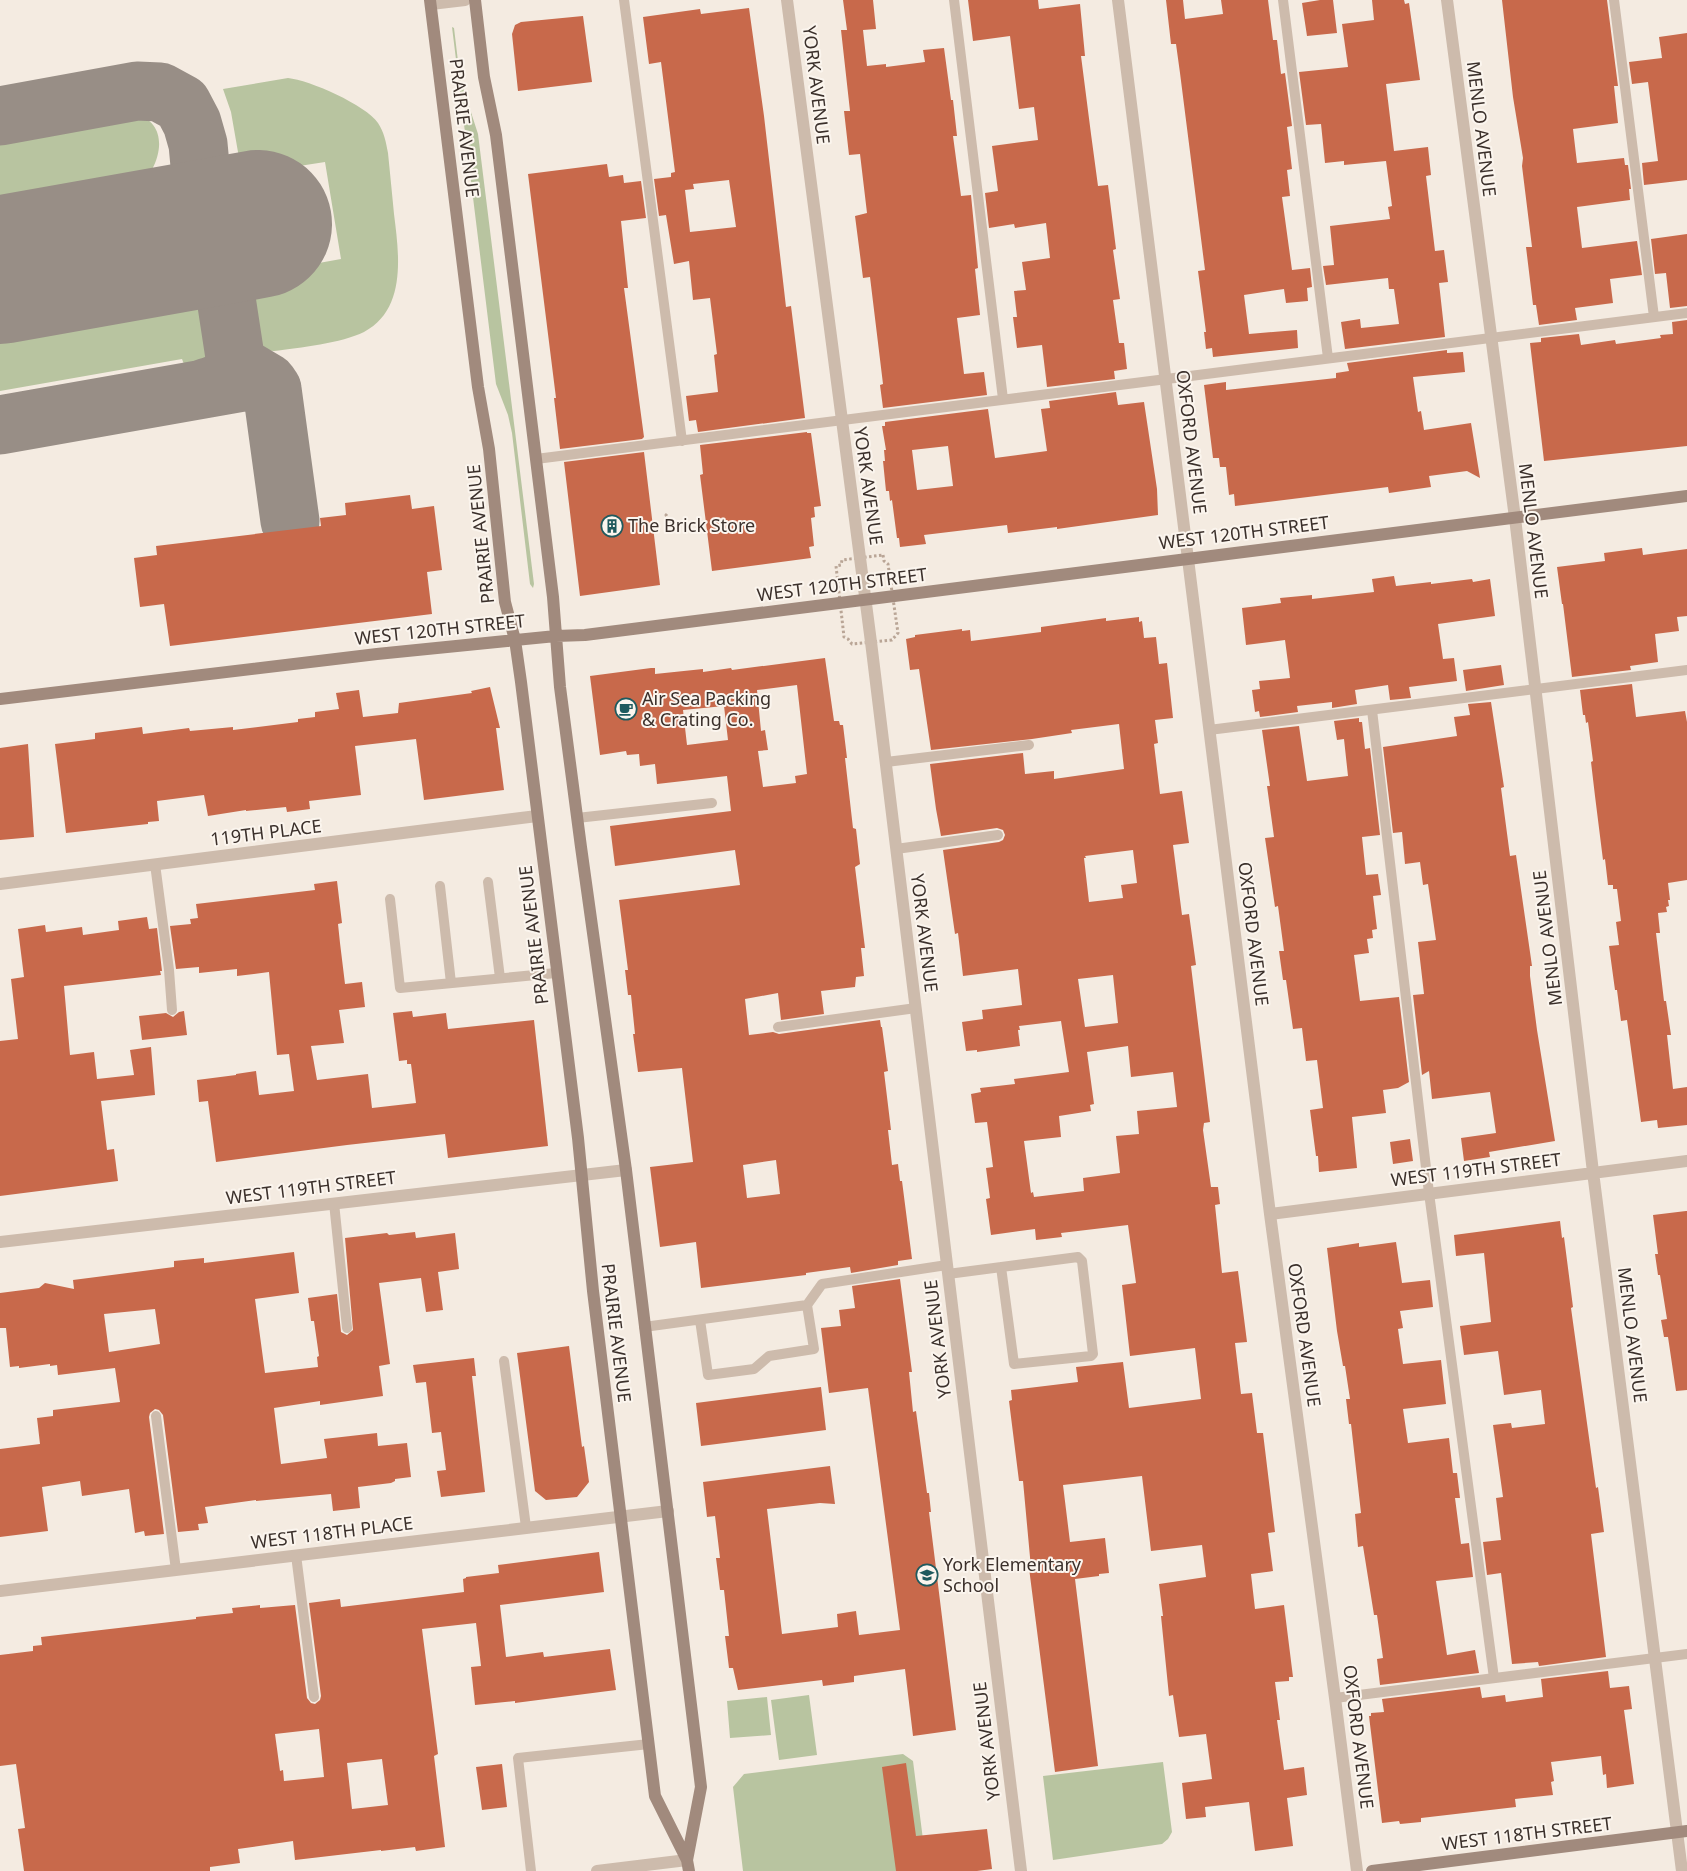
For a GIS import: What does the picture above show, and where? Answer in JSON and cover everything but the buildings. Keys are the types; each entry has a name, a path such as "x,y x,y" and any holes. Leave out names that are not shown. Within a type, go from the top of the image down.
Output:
{"main road":[{"name":"PRAIRIE AVENUE","path":"475,0 484,77 496,134 536,459 556,636 559,680 626,1170 700,1787 688,1866"},
{"name":"PRAIRIE AVENUE","path":"430,2 478,388 490,449 505,602 515,640 578,1138 593,1291 655,1796 688,1866"},
{"name":"WEST 120TH STREET","path":"0,699 378,654 556,636 594,634 1687,496"},
{"name":"WEST 118TH STREET","path":"1372,1871 1682,1832"}],"street":[{"path":"430,2 465,0"},
{"name":"YORK AVENUE","path":"787,0 886,762 1021,1871"},
{"name":"OXFORD AVENUE","path":"1118,0 1270,1214 1357,1871"},
{"name":"MENLO AVENUE","path":"1447,0 1514,518 1593,1172 1655,1658 1682,1832 1682,1871"},
{"name":"119TH PLACE","path":"0,884 537,816"},
{"name":"WEST 119TH STREET","path":"1270,1214 1687,1161"},
{"name":"WEST 119TH STREET","path":"0,1242 626,1170"},
{"name":"WEST 118TH PLACE","path":"0,1591 668,1511"},
{"path":"597,1871 688,1866"}],"lane":[{"path":"624,0 682,441"},
{"path":"954,0 1003,399"},
{"path":"1283,0 1328,358"},
{"path":"1614,0 1654,317"},
{"path":"536,459 1687,313"},
{"path":"1210,730 1687,670"},
{"path":"1372,710 1429,1193 1494,1678"},
{"path":"886,762 1029,745"},
{"path":"577,818 712,803"},
{"path":"896,849 998,836"},
{"path":"155,864 169,970 172,1010"},
{"path":"488,882 500,978"},
{"path":"440,886 451,983"},
{"path":"390,899 400,988 556,973"},
{"path":"778,1027 916,1008"},
{"path":"334,1203 347,1328"},
{"path":"700,1320 708,1375 754,1369 769,1356 814,1348 807,1305 822,1284 948,1269 1001,1267 1078,1257 1082,1261 1093,1354 1091,1356 1014,1364 1001,1267"},
{"path":"644,1327 807,1305"},
{"path":"504,1361 526,1527"},
{"path":"156,1416 176,1570"},
{"path":"296,1555 314,1697"},
{"path":"1335,1698 1687,1654"},
{"path":"531,1871 518,1758 649,1744"}],"path":[{"path":"667,514 671,525"}],"green space":[{"path":"452,27 454,28 460,78 478,134 533,588 530,584 512,433 508,415 496,384"},
{"path":"288,78 323,88 350,101 372,116 380,126 388,153 398,263 394,295 388,309 378,322 364,332 332,342 274,351 261,347 251,337 244,302 247,286 251,279 258,274 341,259 325,162 242,175 231,112 223,89"},
{"path":"134,114 147,119 155,127 159,148 151,171 144,182 133,192 114,199 111,184 0,206 0,138"},
{"path":"190,285 206,297 215,327 213,351 210,357 204,361 185,367 182,359 0,391 0,333 183,300 181,287"},
{"path":"809,1695 817,1755 779,1760 771,1700"},
{"path":"767,1697 771,1735 730,1738 727,1701"},
{"path":"903,1754 913,1761 927,1871 743,1871 733,1787 744,1774"},
{"path":"1163,1762 1172,1832 1168,1839 1162,1844 1053,1860 1043,1776"}],"taxiway":[{"path":"0,116 137,91 160,92 182,104 192,123 198,144 201,176 194,200 180,220 163,233 137,245 182,245 202,250 214,262 224,285 235,357 232,370 225,379 216,385 202,389"},
{"path":"241,367 268,383 272,389 290,521"},
{"path":"0,425 249,381 261,382 272,389"}],"runway":[{"path":"0,270 258,224"}],"place":[{"name":"The Brick Store","path":"612,526"},
{"name":"Air Sea Packing & Crating Co.","path":"626,709"},
{"name":"York Elementary School","path":"927,1575"}]}
